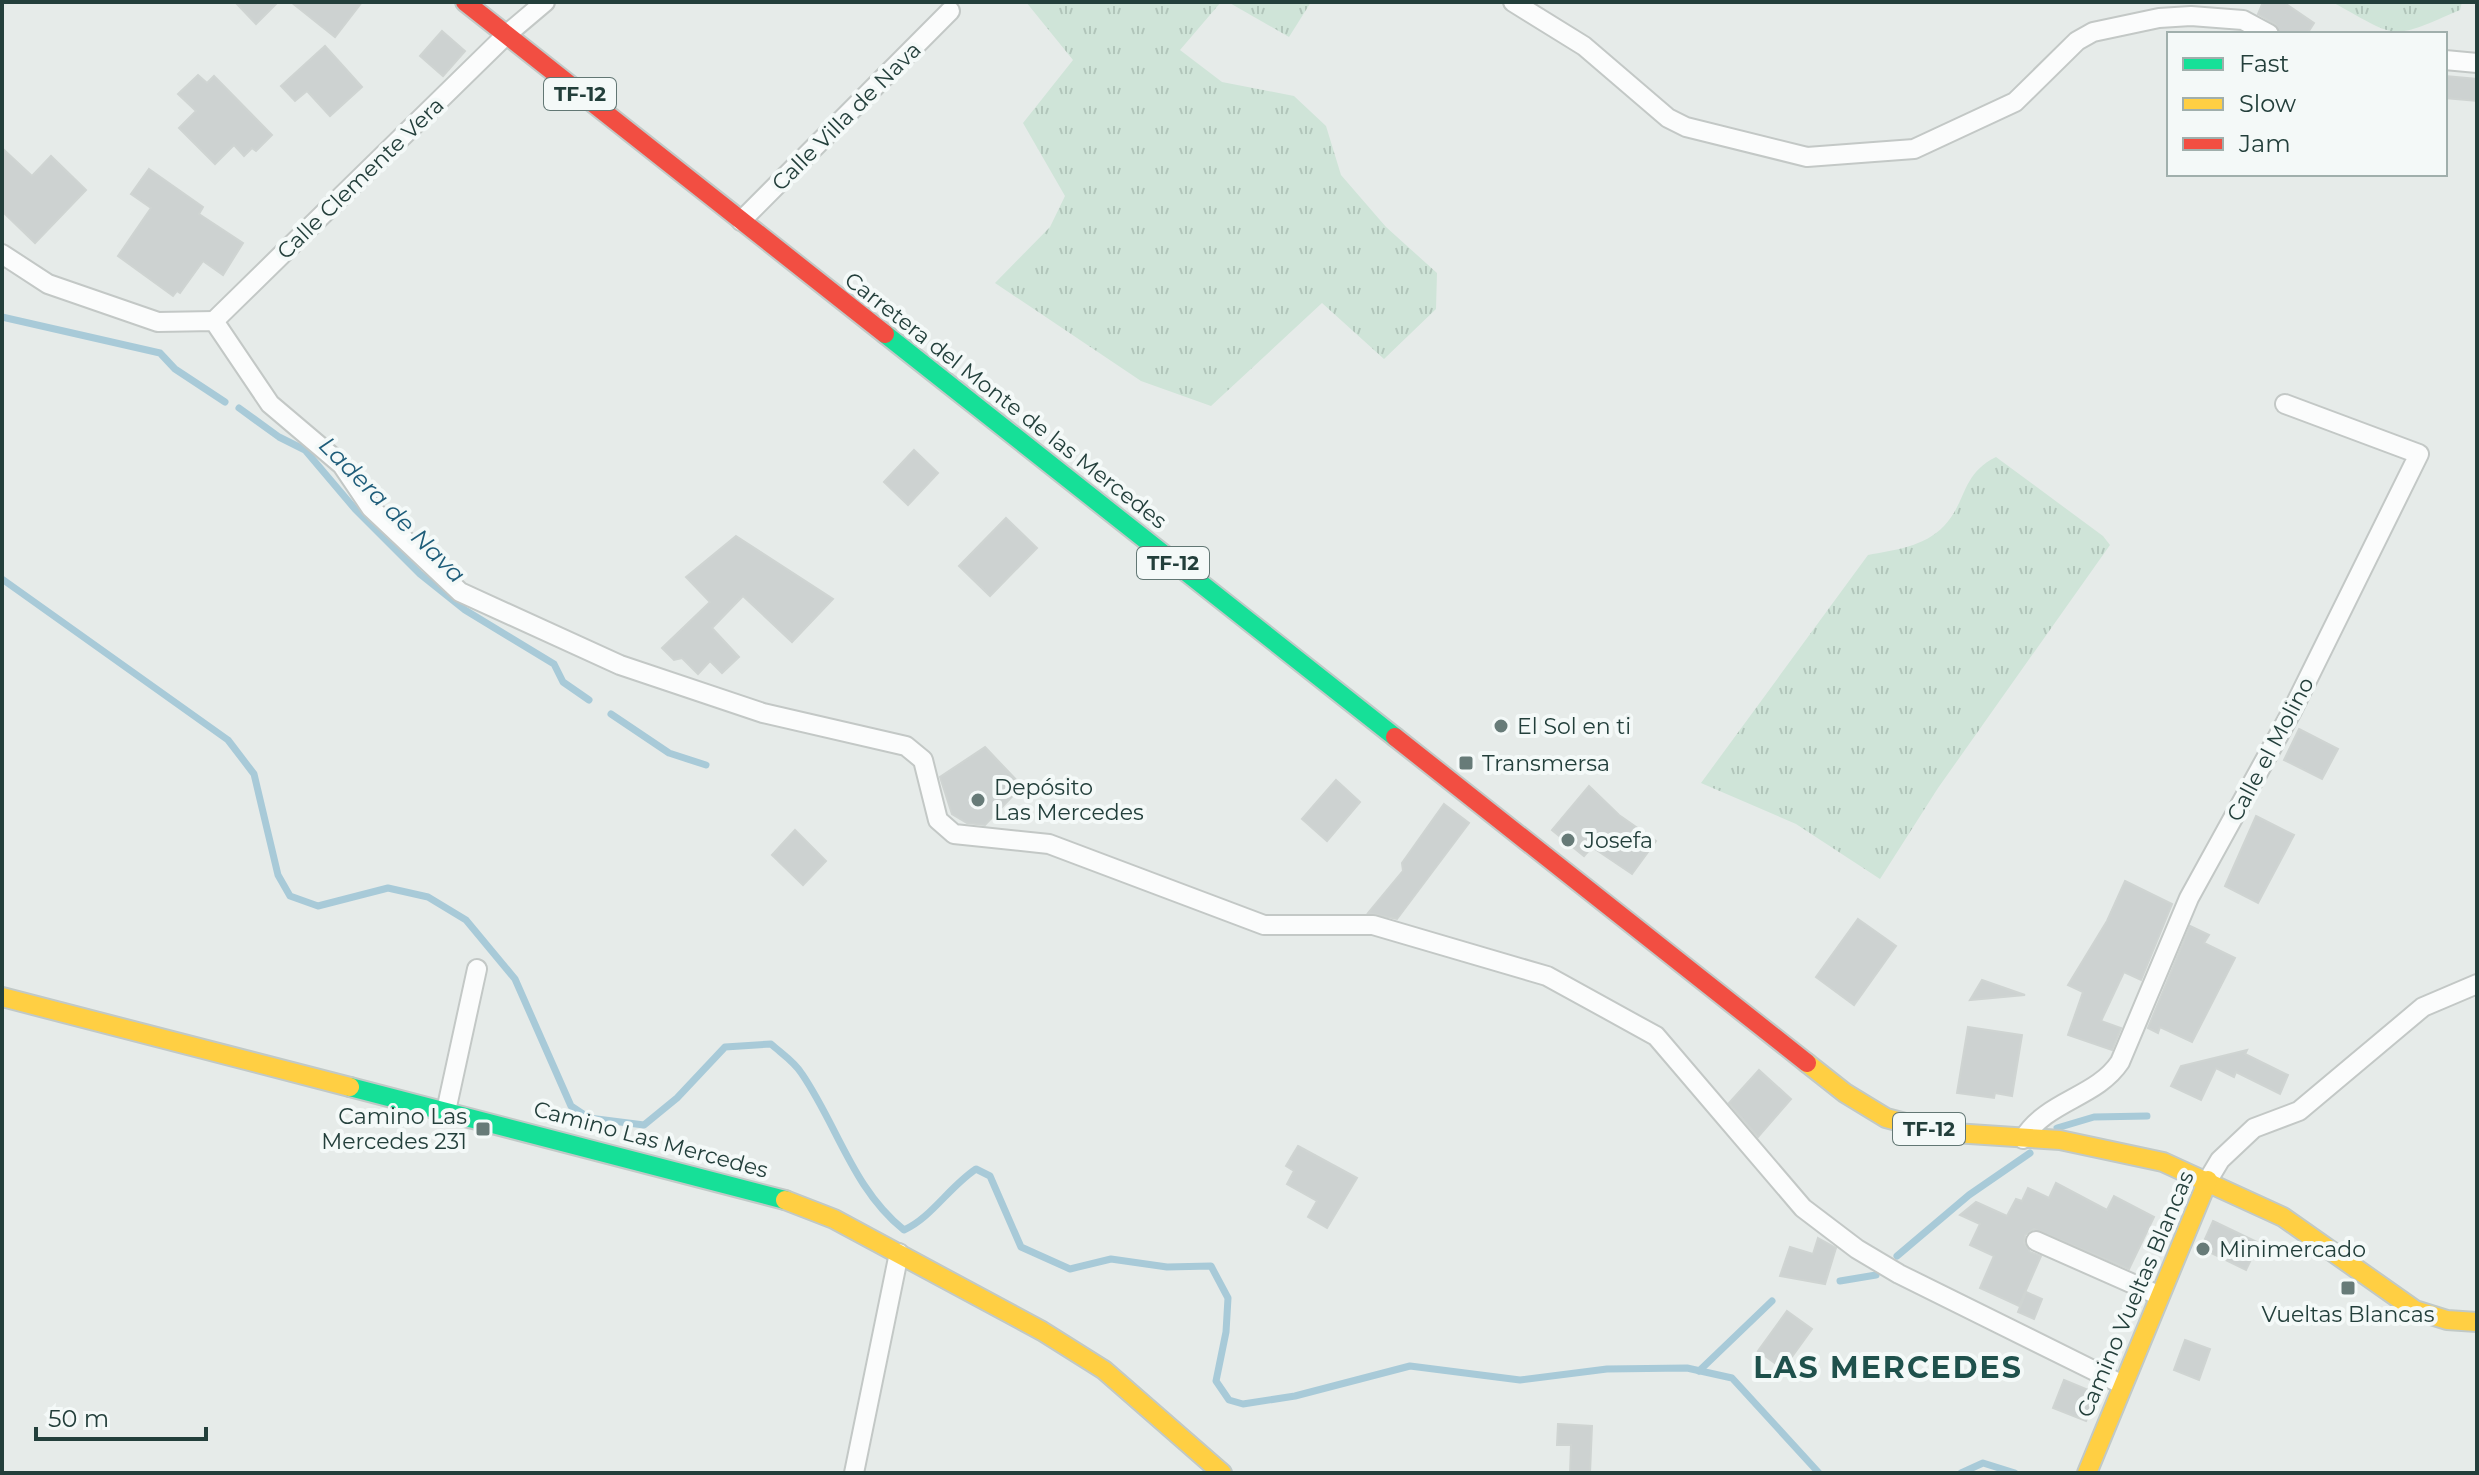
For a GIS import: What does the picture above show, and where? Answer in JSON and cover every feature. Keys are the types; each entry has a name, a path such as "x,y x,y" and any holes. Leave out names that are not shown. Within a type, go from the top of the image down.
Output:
{"main road":[{"name":"Carretera del Monte de las Mercedes","path":"465,2 1845,1093 1886,1118 1939,1132 2060,1140 2135,1154 2208,1180 2283,1217 2415,1310 2447,1320 2477,1322"},
{"name":"Camino Las Mercedes","path":"2,997 778,1197 819,1212 1042,1331 1104,1370 1222,1473"},
{"name":"Camino Vueltas Blancas","path":"2087,1473 2121,1384 2208,1180"}],"street":[{"name":"Calle Clemente Vera","path":"214,321 506,35 545,2"},
{"path":"1513,2 1584,46 1668,118 1686,127 1820,157 1914,149 1942,138 2015,102 2077,41 2093,32 2159,18 2191,16 2243,20 2265,32"},
{"name":"Calle Villa de Nava","path":"741,221 950,11"},
{"path":"2447,60 2477,63"},
{"path":"2,254 48,284 158,322 214,321 270,404 342,465 371,508 460,592 630,669 763,713 906,746 923,760 938,820 954,834 1049,844 1264,925 1373,925 1547,976 1656,1036 1803,1208 1857,1249 1899,1274 2121,1384"},
{"name":"Calle el Molino","path":"2023,1139 2035,1120 2111,1076 2120,1062 2189,898 2292,711 2419,454 2285,404"},
{"path":"446,1111 477,969"},
{"name":"Camino Vueltas Blancas","path":"2208,1180 2220,1160 2254,1128 2299,1111 2423,1007 2477,984"},
{"path":"2036,1241 2158,1295"},
{"path":"854,1473 899,1253"}],"green space":[{"path":"1026,2 1221,2 1180,50 1222,82 1294,96 1326,126 1341,175 1386,227 1437,273 1436,309 1384,359 1322,303 1211,406 1141,381 995,283 1050,227 1065,196 1023,123 1073,60"},
{"path":"1228,2 1311,2 1289,37"},
{"path":"2332,2 2462,2 2460,10 2419,27 2394,32"},
{"path":"1996,457 2103,536 2110,545 1938,788 1880,879 1796,824 1701,783 1868,555 1908,546 1936,533 1951,517 1976,472"}],"building":[{"path":"235,2 278,2 256,24"},
{"path":"291,2 362,2 335,37"},
{"path":"2263,2 2283,2 2314,23 2308,32 2280,32 2275,24 2258,14"},
{"path":"442,31 465,51 443,76 420,56"},
{"path":"325,46 362,87 330,116 307,91 295,101 281,86"},
{"path":"198,75 207,83 214,76 272,135 256,151 252,148 244,156 234,145 215,164 179,128 196,111 178,94"},
{"path":"2447,76 2477,79 2477,101 2447,98"},
{"path":"2,148 32,176 51,156 86,190 35,243 2,211"},
{"path":"149,169 203,207 199,214 243,243 223,275 203,261 180,293 177,291 173,296 118,256 151,208 131,194"},
{"path":"914,450 938,473 908,505 884,482"},
{"path":"1006,518 1037,548 990,596 959,566"},
{"path":"736,536 833,599 792,642 743,596 712,628 739,657 722,673 710,661 698,674 682,658 674,660 662,648 710,602 686,577"},
{"path":"2299,729 2338,749 2322,779 2284,760"},
{"name":"Depósito Las Mercedes","path":"985,747 1022,786 985,825 967,823 952,814 940,777"},
{"path":"1336,780 1360,802 1327,841 1302,819"},
{"path":"1589,786 1619,815 1656,841 1632,874 1592,847 1584,856 1552,830"},
{"path":"1444,804 1469,823 1397,919 1368,913 1403,871 1402,863"},
{"path":"2256,816 2294,835 2258,903 2225,886"},
{"path":"795,830 826,861 803,885 772,855"},
{"path":"2125,881 2172,904 2141,980 2124,972 2101,1021 2121,1028 2112,1050 2068,1035 2083,992 2068,985 2107,921"},
{"path":"1858,919 1896,946 1854,1005 1816,977"},
{"path":"2190,926 2209,935 2204,943 2235,958 2192,1042 2160,1027 2158,1033 2148,1028"},
{"path":"1982,980 2025,995 1970,1000"},
{"path":"1968,1027 2022,1035 2012,1096 1995,1093 1994,1098 1957,1093"},
{"path":"2247,1050 2245,1054 2288,1075 2280,1094 2236,1072 2234,1077 2216,1068 2201,1100 2171,1086 2181,1066"},
{"path":"1759,1070 1791,1099 1758,1137 1729,1103"},
{"path":"1298,1146 1357,1178 1327,1228 1308,1217 1317,1201 1287,1184 1294,1171 1286,1166"},
{"path":"2056,1183 2107,1210 2114,1196 2154,1217 2129,1269 2034,1229 2025,1235 2024,1243 2030,1252 2041,1256 2019,1306 1980,1288 1994,1256 1970,1245 1980,1224 1960,1215 1976,1202 2007,1216 2016,1199 2022,1201 2028,1188 2049,1198"},
{"path":"2213,1221 2259,1243 2246,1270 2201,1248"},
{"path":"1818,1238 1836,1248 1825,1284 1780,1276 1790,1247 1813,1254"},
{"path":"2026,1292 2042,1299 2034,1319 2018,1312"},
{"path":"1787,1311 1812,1329 1783,1369 1758,1351"},
{"path":"2185,1340 2210,1349 2199,1380 2174,1370"},
{"path":"2064,1380 2098,1394 2086,1421 2053,1408"},
{"path":"1558,1424 1592,1426 1590,1473 1570,1473 1571,1445 1557,1445"}],"waterway":[{"name":"Ladera de Nava","path":"2,317 160,353 175,369 225,402"},
{"name":"Ladera de Nava","path":"239,408 279,437 305,450 355,509 420,574 465,610 554,664 563,682 589,700"},
{"path":"2,579 228,740 254,774 278,875 290,896 318,906 388,888 428,897 466,920 515,979 571,1106 589,1118 644,1125 677,1098 725,1047 771,1044 799,1070 859,1177 886,1214 904,1230 923,1218 976,1169 990,1176 1021,1247 1070,1269 1111,1259 1167,1267 1211,1266 1228,1298 1226,1332 1216,1381 1229,1400 1243,1404 1295,1396 1410,1366 1520,1380 1607,1369 1687,1368 1732,1378 1819,1473"},
{"name":"Ladera de Nava","path":"611,714 669,753 706,765"},
{"path":"2057,1128 2094,1117 2147,1116"},
{"path":"1897,1256 1969,1195 2030,1153"},
{"path":"1840,1281 1876,1275"},
{"path":"1699,1371 1772,1301"},
{"path":"1961,1473 1983,1463 2015,1473"}],"traffic: fast":[{"path":"885,334 1395,737"},
{"path":"350,1087 785,1200"}],"traffic: slow":[{"path":"2,997 350,1087"},
{"path":"1807,1063 1845,1093 1886,1118 1939,1132 2060,1140 2163,1162 2283,1217 2415,1310 2447,1320 2477,1322"},
{"path":"2087,1473 2208,1180"},
{"path":"785,1200 834,1219 1042,1331 1104,1370 1222,1473"}],"traffic: jam":[{"path":"465,2 885,334"},
{"path":"1395,737 1807,1063"}],"place":[{"name":"El Sol en ti","path":"1501,726"},
{"name":"Transmersa","path":"1466,763"},
{"name":"Depósito Las Mercedes","path":"978,800"},
{"name":"Josefa","path":"1568,840"},
{"name":"Camino Las Mercedes 231","path":"483,1129"},
{"name":"Minimercado","path":"2203,1249"},
{"name":"Vueltas Blancas","path":"2348,1288"}],"district":[{"name":"LAS MERCEDES","path":"1888,1368"}]}
